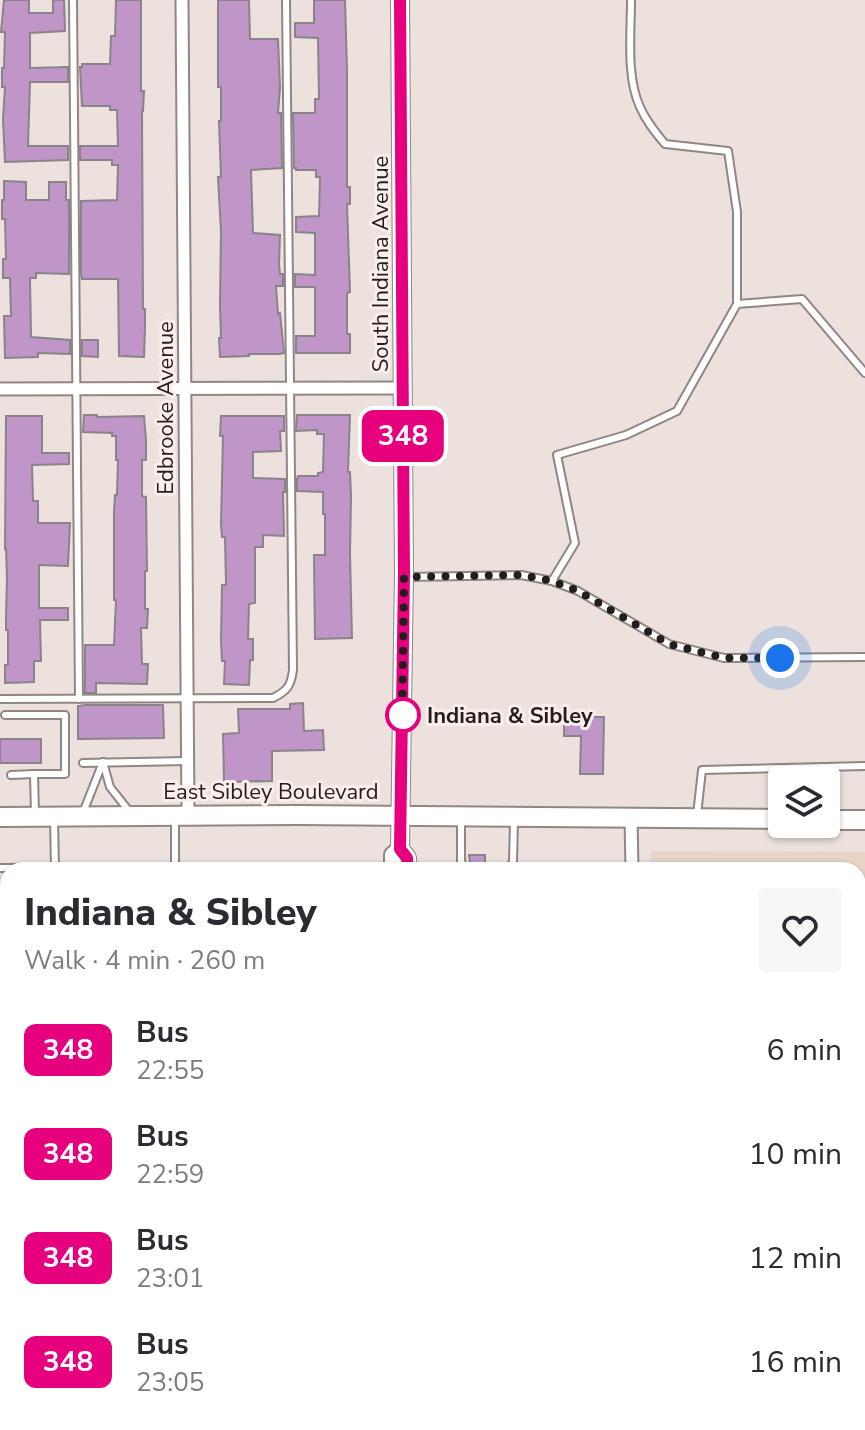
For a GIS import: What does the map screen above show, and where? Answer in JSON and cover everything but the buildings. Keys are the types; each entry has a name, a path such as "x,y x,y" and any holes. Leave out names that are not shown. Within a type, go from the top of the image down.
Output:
{"main road":[{"name":"South Indiana Avenue","path":"396,858 402,815 404,577 400,0"},
{"name":"East Sibley Boulevard","path":"0,817 402,815 768,819"},
{"path":"840,820 865,820"}],"street":[{"name":"Edbrooke Avenue","path":"181,816 187,761 182,0"},
{"path":"0,389 403,388"},
{"path":"631,817 632,862"}],"lane":[{"path":"73,0 79,699"},
{"path":"0,699 273,698 285,692 291,684 286,0"},
{"path":"552,581 575,543 557,455 626,435 677,411 737,304 737,212 728,151 665,144 651,127 634,91 631,0"},
{"path":"737,304 802,299 865,373"},
{"path":"404,577 521,575 552,581 578,591 669,644 724,658 865,657"},
{"path":"5,715 65,715 65,774 11,775"},
{"path":"83,763 187,761"},
{"path":"103,762 110,787 133,816"},
{"path":"81,816 103,762"},
{"path":"696,818 702,770 865,766"},
{"path":"34,774 54,862"},
{"path":"176,862 181,816"},
{"path":"461,816 461,862"},
{"path":"513,862 514,816"}],"shaded area":[{"path":"651,851 865,852 865,862 651,862"}],"bus line":[{"name":"348","path":"400,0 404,573 400,849 407,862"}],"place":[{"name":"Indiana & Sibley","path":"403,715"}],"route":[{"path":"403,715 402,726 404,577 521,575 552,581 578,591 669,644 724,658 780,658"}]}
